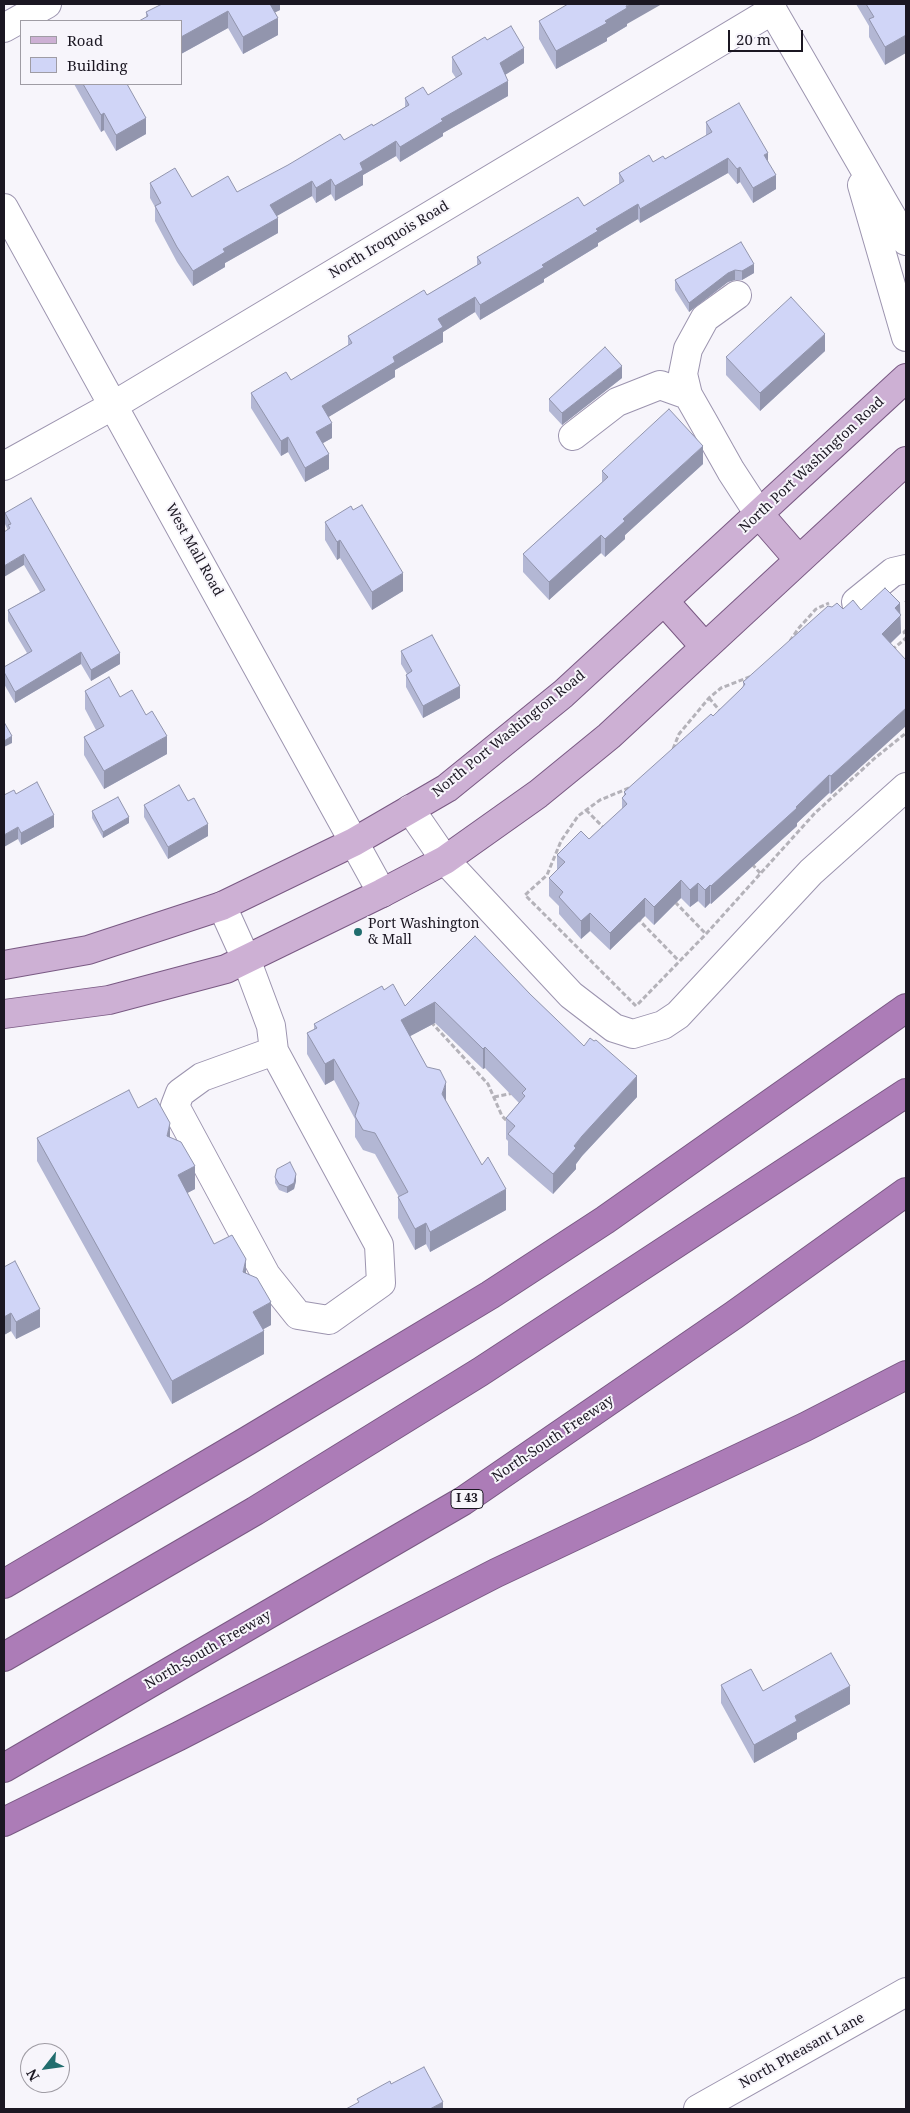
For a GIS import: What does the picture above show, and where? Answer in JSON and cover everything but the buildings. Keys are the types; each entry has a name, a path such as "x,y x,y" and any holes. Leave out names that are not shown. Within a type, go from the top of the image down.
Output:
{"highway":[{"path":"4,1584 264,1432 490,1295 605,1220 906,1008"},
{"path":"4,1657 255,1511 480,1372 906,1093"},
{"name":"North-South Freeway","path":"4,1768 462,1501 734,1315 906,1192"},
{"path":"4,1822 178,1736 496,1573 805,1427 906,1375"}],"main road":[{"name":"North Port Washington Road","path":"4,965 88,950 222,906 354,842 447,788 563,694 906,378"},
{"path":"4,1014 109,1000 226,969 445,860 538,794 602,742 906,461"},
{"path":"759,514 799,560"},
{"path":"664,602 705,647"}],"street":[{"path":"4,28 47,4"},
{"path":"771,7 906,241"},
{"name":"North Iroquois Road","path":"4,466 114,405 771,7"},
{"path":"850,143 906,338"},
{"name":"West Mall Road","path":"4,208 382,893"},
{"path":"737,295 705,318 688,349 683,374 688,395 731,472 759,514"},
{"path":"573,436 617,402 660,385 688,395"},
{"path":"845,602 893,572 906,569"},
{"path":"410,809 445,860 571,995 614,1028 633,1034 663,1025 678,1015 811,872 906,786"},
{"path":"222,906 246,959 271,1026 274,1051 379,1245 381,1283 329,1320 298,1315 266,1275 175,1106 180,1093 202,1077 274,1051"},
{"name":"North Pheasant Lane","path":"698,2109 906,1992"}],"path":[{"path":"789,643 798,629 816,609 845,602"},
{"path":"886,656 906,638 904,632 906,630"},
{"path":"886,642 893,649"},
{"path":"672,752 680,734 708,698 721,688 756,674"},
{"path":"708,698 722,712"},
{"path":"614,1028 706,934 815,813 875,758 906,733"},
{"path":"869,751 875,758"},
{"path":"632,787 600,800 578,816 565,834 547,875 525,895 636,1006"},
{"path":"809,806 815,813"},
{"path":"586,810 606,830"},
{"path":"747,860 760,873"},
{"path":"672,900 706,934"},
{"path":"638,912 643,917 639,920 679,961"},
{"path":"429,1019 434,1028 488,1084 502,1116 508,1122 514,1115"},
{"path":"494,1096 522,1092"}],"place":[{"name":"Port Washington & Mall","path":"358,932"}]}
